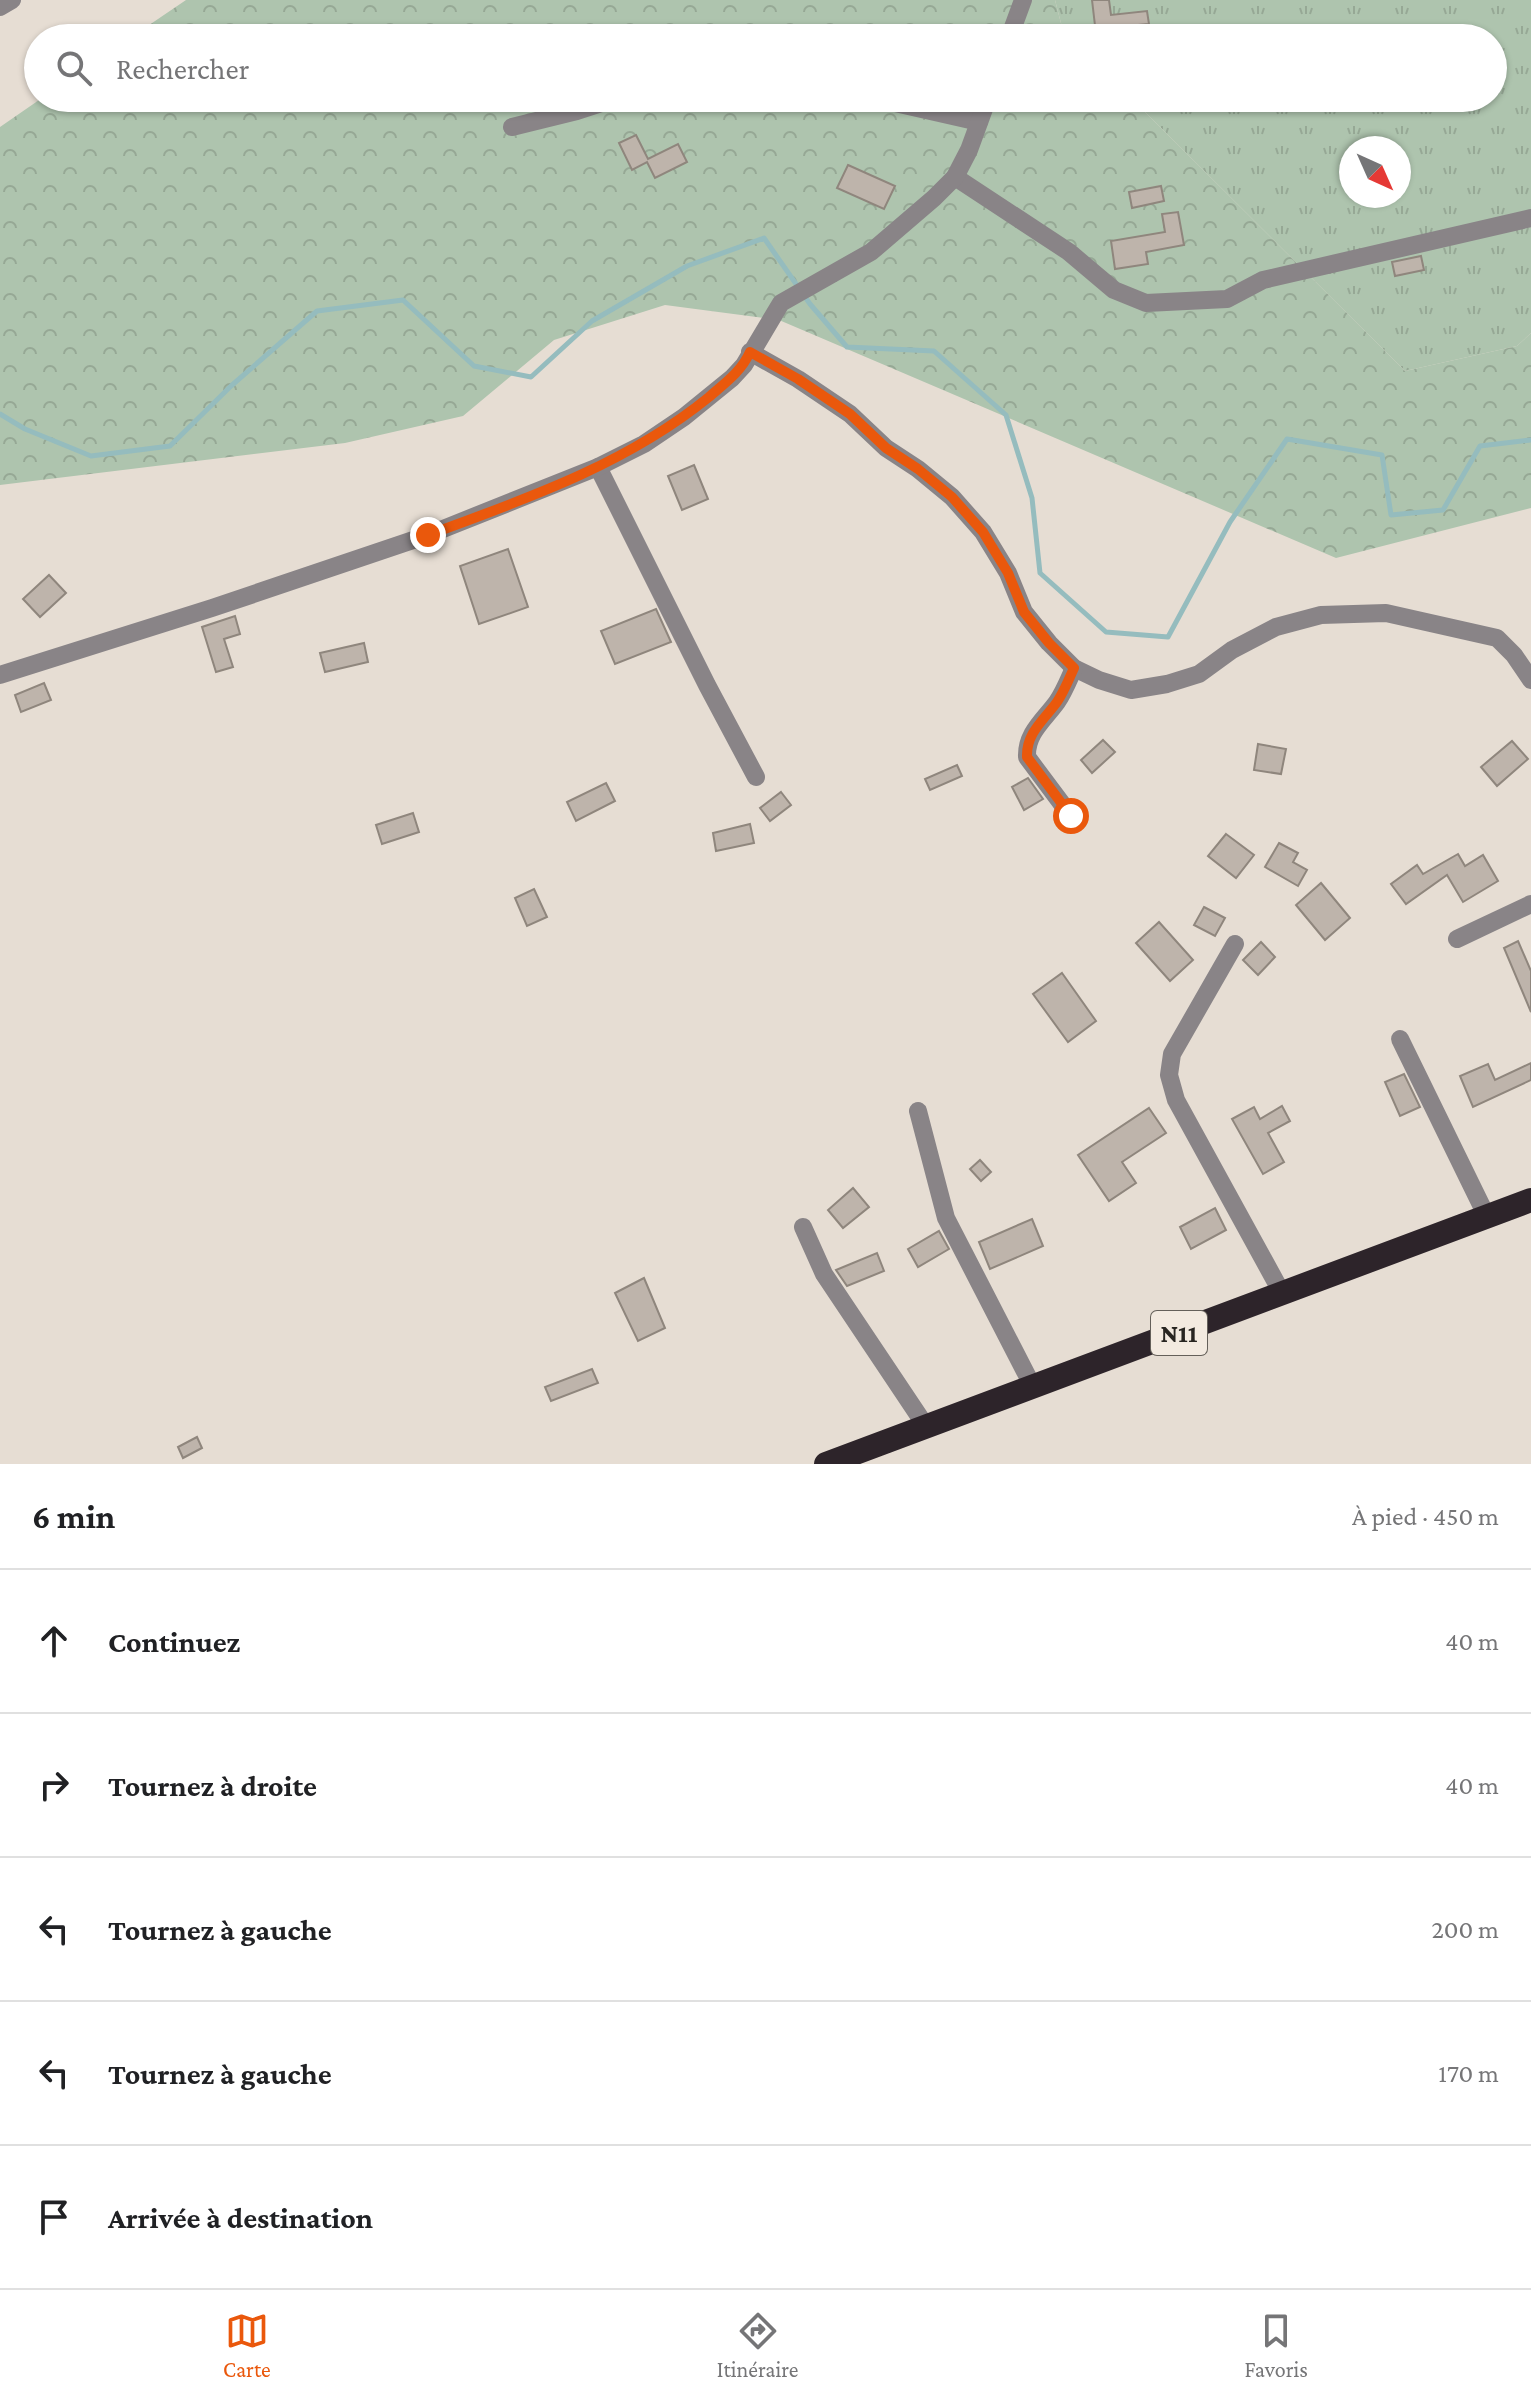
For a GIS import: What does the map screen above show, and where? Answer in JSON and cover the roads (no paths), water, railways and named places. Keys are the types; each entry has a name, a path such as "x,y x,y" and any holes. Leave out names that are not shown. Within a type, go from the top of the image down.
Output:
{"highway":[{"name":"N11","path":"826,1464 1531,1200"}],"street":[{"path":"0,7 12,0"},
{"path":"1014,24 1023,0"},
{"path":"512,127 573,112"},
{"path":"935,112 979,122"},
{"path":"0,675 428,535 598,467 644,444 684,417 732,378 744,365 781,303 871,252 955,177 983,112"},
{"path":"955,177 1069,252 1114,290 1146,303 1227,299 1263,280 1531,218"},
{"path":"750,352 850,414 886,448 952,497 983,532 1008,573 1024,612 1074,668 1099,680 1131,690 1167,684 1199,674 1232,650 1276,627 1321,615 1386,613 1497,638 1514,655 1531,680"},
{"path":"598,467 756,777"},
{"path":"1071,816 1027,757 1026,745 1038,723 1058,701 1074,668"},
{"path":"1457,939 1531,904"},
{"path":"1235,944 1172,1054 1169,1075 1176,1100 1283,1295"},
{"path":"1400,1039 1487,1217"},
{"path":"918,1111 946,1218 1032,1385"},
{"path":"803,1227 824,1274 925,1425"}],"waterway":[{"path":"0,414 25,429 91,456 170,446 231,386 317,311 403,300 474,366 531,377 592,321 687,266 764,238 810,304 847,347 934,351 1006,415 1032,498 1040,573 1106,632 1168,637 1230,522 1287,439 1382,455 1391,515 1443,510 1480,446 1531,440"}]}
